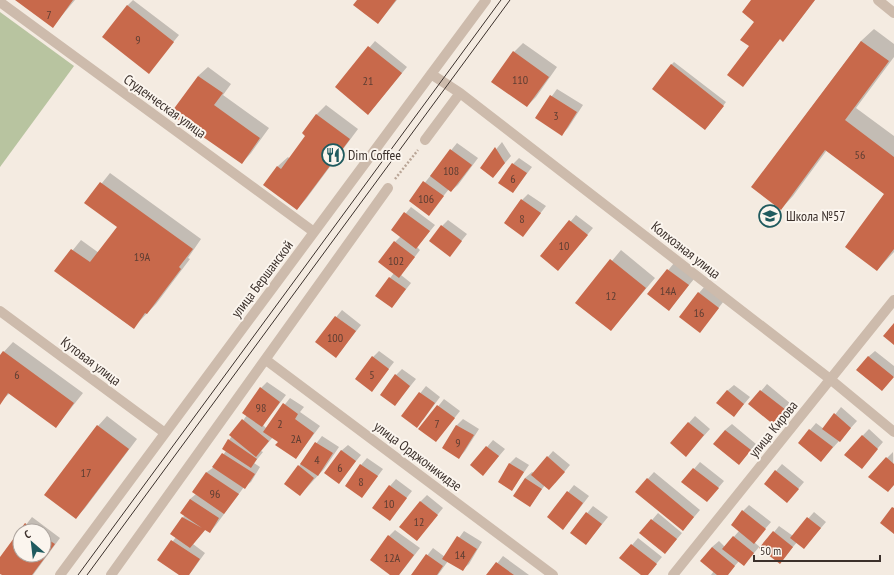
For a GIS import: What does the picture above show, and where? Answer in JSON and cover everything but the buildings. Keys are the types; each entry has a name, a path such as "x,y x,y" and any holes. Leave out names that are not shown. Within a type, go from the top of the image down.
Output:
{"street":[{"name":"улица Бершанской","path":"60,575 486,0"},
{"path":"878,0 894,12"},
{"name":"Студенческая улица","path":"0,2 314,232"},
{"name":"Колхозная улица","path":"431,74 460,93 830,379 894,432"},
{"path":"425,140 460,93"},
{"path":"111,575 388,188"},
{"name":"улица Кирова","path":"673,575 894,300"},
{"name":"Кутовая улица","path":"0,311 165,433"},
{"name":"улица Орджоникидзе","path":"266,360 554,575"}],"path":[{"path":"388,188 425,140"}],"green space":[{"path":"0,12 74,66 0,167"}],"tram line":[{"path":"78,575 501,0"},
{"path":"87,575 510,0"}],"place":[{"name":"Dim Coffee","path":"333,155"},
{"name":"Школа №57","path":"770,216"}]}
